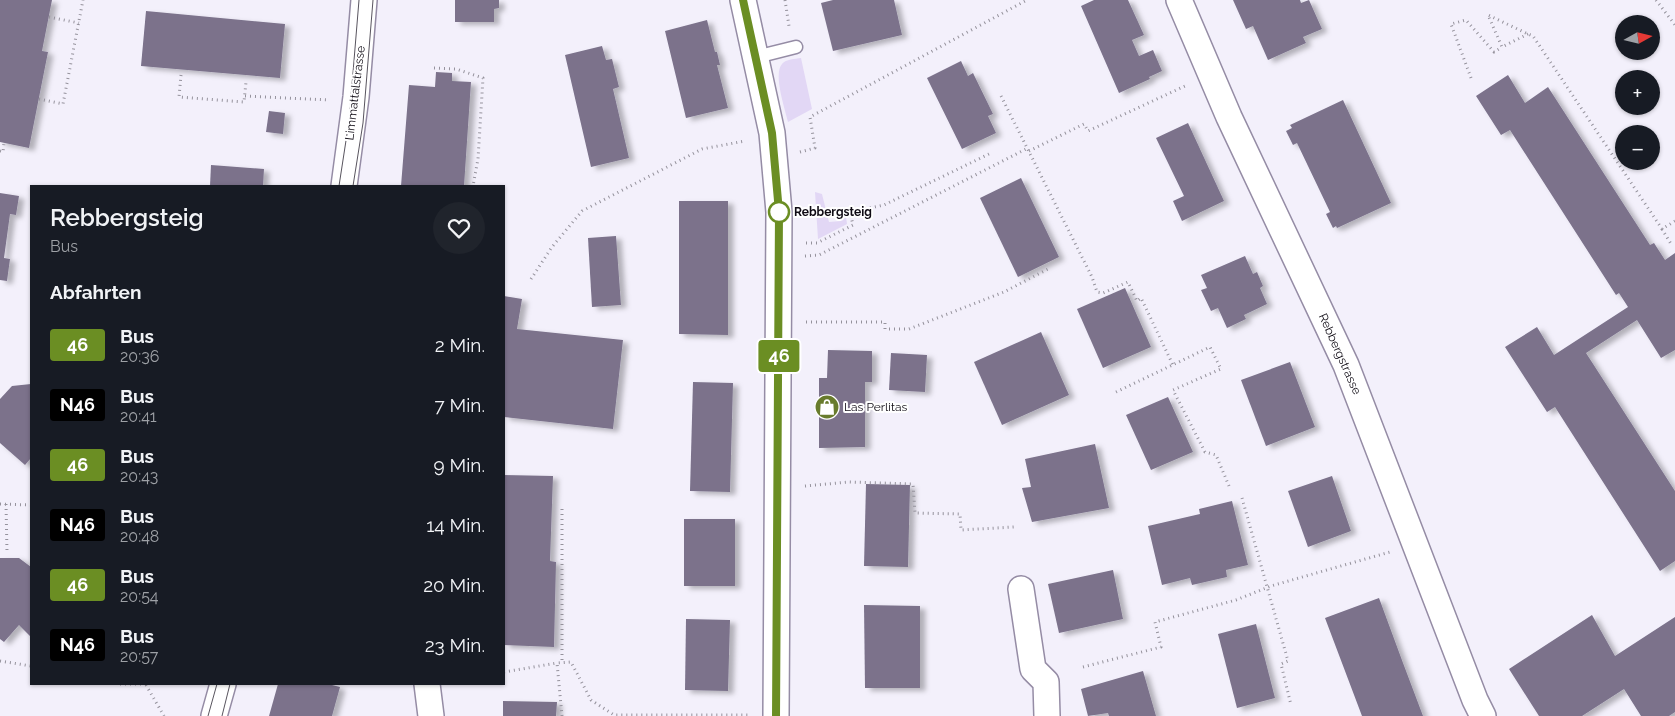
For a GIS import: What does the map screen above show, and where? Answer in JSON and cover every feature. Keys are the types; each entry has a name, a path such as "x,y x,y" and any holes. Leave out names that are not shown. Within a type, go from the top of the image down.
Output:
{"street":[{"name":"Limmattalstrasse","path":"344,185 356,97 364,0"},
{"path":"742,0 756,57 761,136 779,212 765,716"},
{"name":"Rebbergstrasse","path":"1178,0 1229,117 1346,365 1475,700 1483,716"},
{"path":"1021,589 1033,669 1046,682 1047,716"},
{"path":"214,716 223,685"},
{"path":"427,685 431,716"}],"lane":[{"path":"756,57 796,47"}],"path":[{"path":"39,99 63,104 84,0"},
{"path":"784,0 790,31"},
{"path":"792,154 816,148 810,117 1027,0"},
{"path":"1656,0 1675,26"},
{"path":"1502,47 1488,15 1533,36 1671,244"},
{"path":"49,17 79,23"},
{"path":"1471,78 1451,24 1466,20 1494,52 1528,34"},
{"path":"434,68 456,69 483,78 478,159 473,185"},
{"path":"181,75 179,97 244,102 246,82"},
{"path":"800,256 819,255 1028,150 1084,124 1088,132 1191,83"},
{"path":"245,96 335,100"},
{"path":"1001,96 1092,277 1097,292 1103,293 1128,282 1137,301 1142,298 1173,365"},
{"path":"532,279 552,247 582,211 702,149 761,136"},
{"path":"0,151 2,152 4,143"},
{"path":"800,243 817,243 852,225 850,212 884,205 991,153"},
{"path":"1662,229 1675,221"},
{"path":"798,322 885,322 885,329 909,329 1004,292 1048,269"},
{"path":"1116,392 1210,347 1221,369 1173,390 1204,452 1216,455 1229,486"},
{"path":"801,486 849,482 913,484 915,513 960,514 961,530 1014,527"},
{"path":"1242,498 1288,662 1281,664 1291,705"},
{"path":"0,504 30,505"},
{"path":"6,504 7,552"},
{"path":"562,510 562,663"},
{"path":"1083,667 1161,647 1155,622 1236,600 1267,588 1380,555"},
{"path":"0,661 30,666"},
{"path":"505,672 571,662 590,700 613,715 765,716"},
{"path":"557,663 562,716"},
{"path":"147,685 164,716"}],"shaded area":[{"path":"801,58 812,109 788,122 779,83 780,69 786,61"},
{"path":"815,192 822,194 829,222 841,221 841,210 845,209 847,224 818,239"}],"building":[{"path":"0,0 52,0 42,51 48,52 29,148 0,142"},
{"path":"455,0 499,0 499,8 494,9 494,22 455,22"},
{"path":"833,0 894,0 902,35 833,51 821,3"},
{"path":"1094,0 1128,0 1144,35 1132,40 1139,56 1153,50 1162,71 1149,77 1150,79 1119,93 1081,6"},
{"path":"1233,0 1300,0 1301,3 1309,0 1322,29 1303,37 1306,43 1268,60 1253,26 1246,29"},
{"path":"146,11 285,24 280,78 141,66"},
{"path":"707,20 715,52 717,52 720,65 717,65 728,108 686,118 665,31"},
{"path":"602,46 606,60 612,59 619,87 613,89 629,158 591,167 565,55"},
{"path":"961,61 968,76 973,73 993,114 988,116 996,133 962,149 927,78"},
{"path":"436,72 452,73 452,81 471,82 464,185 401,185 409,85 435,87"},
{"path":"1508,75 1525,103 1548,87 1650,245 1654,243 1665,260 1675,253 1675,350 1661,358 1637,320 1586,353 1675,491 1675,561 1660,571 1555,407 1547,412 1505,347 1537,327 1554,355 1628,307 1619,293 1616,295 1510,130 1501,135 1476,96"},
{"path":"1343,100 1391,203 1337,228 1336,226 1333,228 1326,214 1330,212 1297,143 1293,145 1286,131 1292,128 1290,125"},
{"path":"269,111 285,113 283,134 266,132"},
{"path":"1188,123 1224,201 1182,221 1173,201 1184,196 1156,138"},
{"path":"211,165 264,169 263,185 210,185"},
{"path":"1021,178 1059,257 1018,277 980,198"},
{"path":"0,193 19,196 16,215 10,214 4,258 10,259 7,281 0,280"},
{"path":"679,201 728,201 728,335 679,334"},
{"path":"616,236 621,305 592,307 588,238"},
{"path":"1245,256 1253,274 1257,272 1263,286 1260,288 1267,304 1244,315 1246,319 1227,328 1218,308 1211,311 1201,290 1207,288 1201,275"},
{"path":"1125,288 1151,347 1103,368 1077,309"},
{"path":"505,296 522,299 517,329 623,340 613,429 505,417"},
{"path":"1041,332 1069,395 1002,425 974,362"},
{"path":"828,350 872,351 872,382 865,382 865,447 819,448 819,378 827,378"},
{"path":"891,353 927,355 925,392 889,390"},
{"path":"1290,362 1315,427 1266,446 1241,380"},
{"path":"693,382 733,383 730,492 690,491"},
{"path":"30,384 30,459 25,465 0,443 0,399 12,386"},
{"path":"1168,397 1193,452 1151,470 1126,415"},
{"path":"1095,444 1109,508 1032,522 1022,488 1031,487 1025,459"},
{"path":"505,475 553,476 550,561 556,562 554,647 505,645"},
{"path":"1332,476 1351,531 1308,547 1288,491"},
{"path":"866,484 910,485 908,567 864,566"},
{"path":"1232,501 1248,565 1226,570 1227,577 1192,585 1190,578 1162,585 1148,526 1200,514 1199,509"},
{"path":"684,519 735,519 735,586 684,586"},
{"path":"0,558 19,558 30,566 30,636 19,625 4,642 0,639"},
{"path":"1113,570 1123,619 1059,633 1048,584"},
{"path":"1379,598 1423,716 1362,716 1325,618"},
{"path":"864,605 920,606 920,688 865,688"},
{"path":"1592,615 1615,656 1675,617 1675,712 1669,716 1641,716 1624,689 1582,716 1539,716 1509,669"},
{"path":"686,619 730,620 728,691 685,690"},
{"path":"1256,624 1275,698 1237,708 1218,634"},
{"path":"1143,671 1156,716 1109,716 1108,713 1088,716 1081,689"},
{"path":"278,685 332,685 340,687 332,716 269,716"},
{"path":"503,701 557,702 556,716 503,716"}],"tram line":[{"path":"339,185 349,121 359,0"},
{"path":"353,185 363,123 373,0"},
{"path":"208,716 217,685"},
{"path":"222,716 230,685"}],"bus line":[{"name":"46","path":"743,0 772,133 779,212 776,716"}],"place":[{"name":"Rebbergsteig","path":"779,212"},
{"name":"Las Perlitas","path":"827,407"}]}
